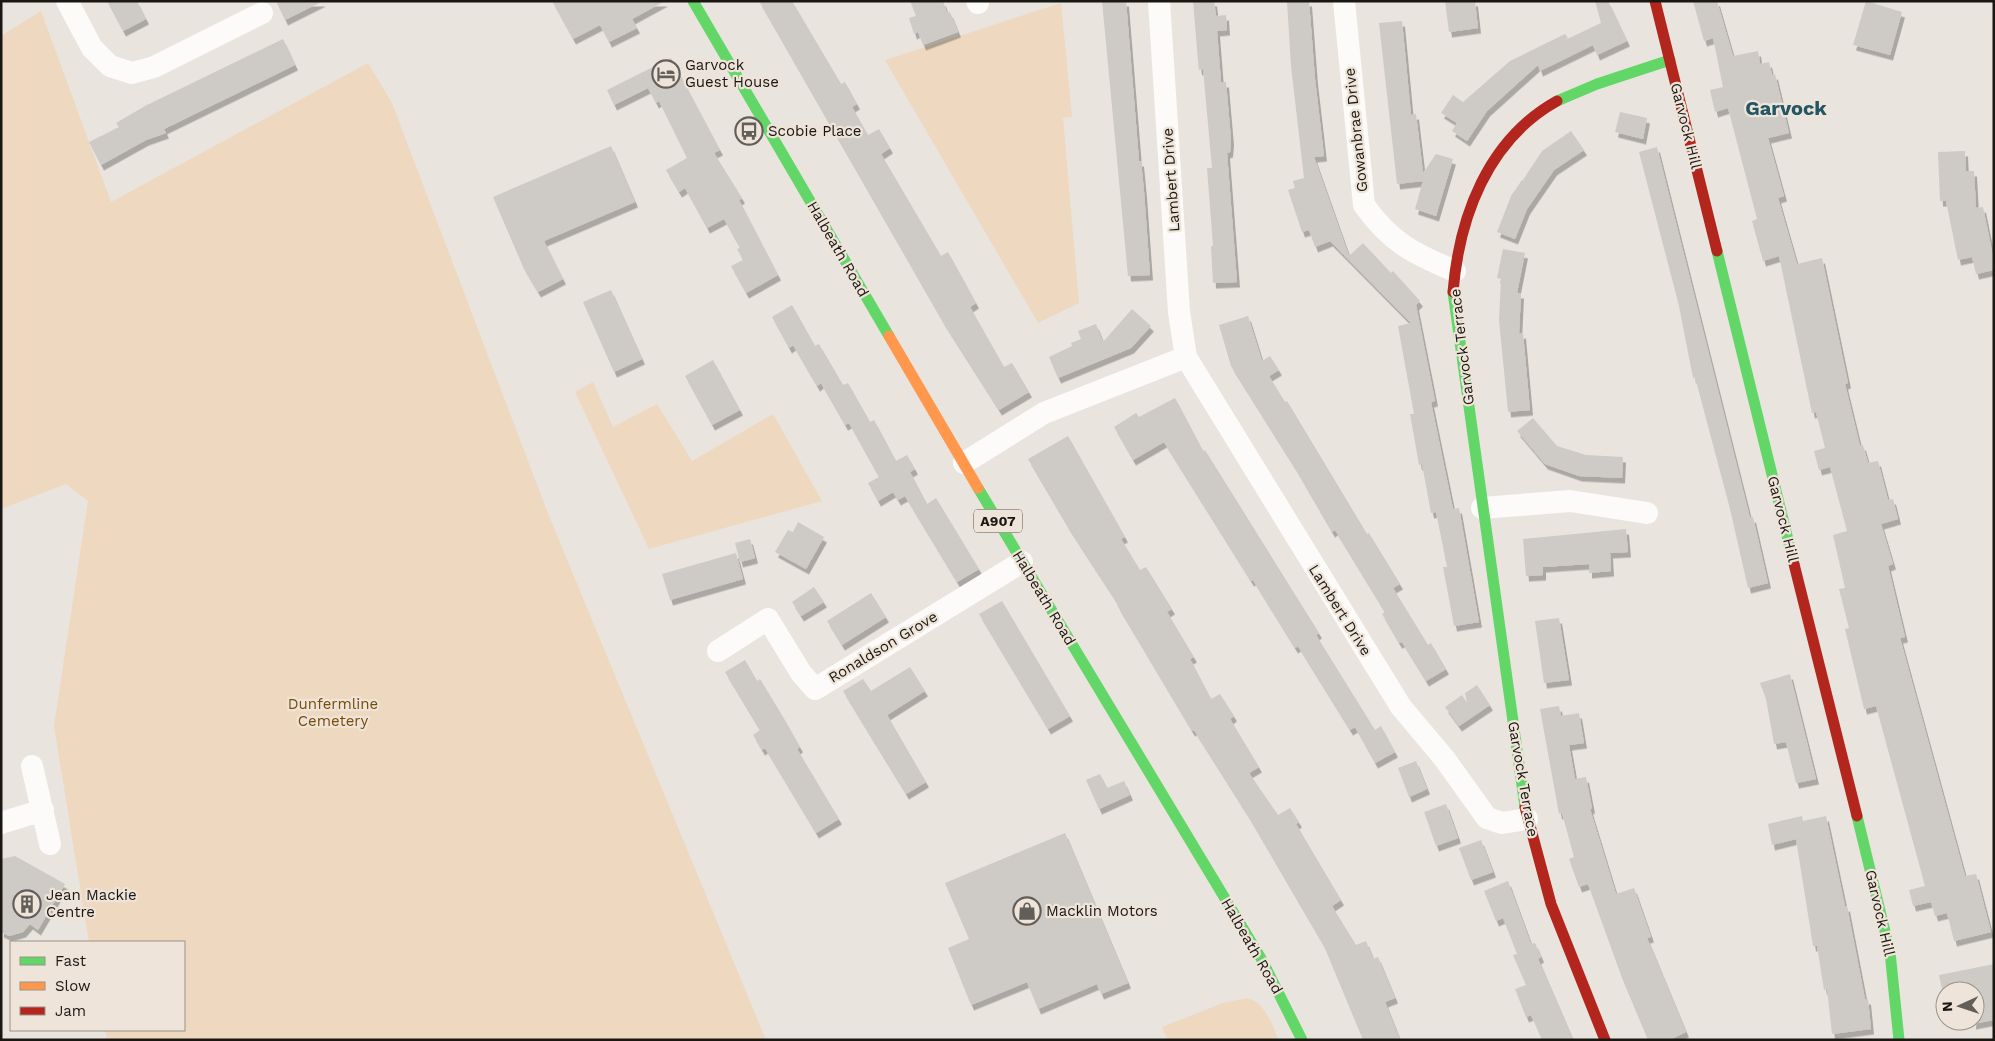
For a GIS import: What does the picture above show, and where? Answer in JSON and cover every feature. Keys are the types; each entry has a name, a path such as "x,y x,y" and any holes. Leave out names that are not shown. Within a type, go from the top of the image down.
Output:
{"street":[{"path":"67,1 92,48 110,66 132,73 154,67 262,13"},
{"name":"Halbeath Road","path":"693,1 1022,562 1262,960 1302,1040"},
{"name":"Lambert Drive","path":"1159,1 1179,312 1186,358 1401,707 1444,758 1487,818 1502,823 1527,819"},
{"name":"Gowanbrae Drive","path":"1344,1 1364,205 1380,227 1396,242 1415,254 1455,271"},
{"name":"Garvock Hill","path":"1654,1 1890,952 1899,1040"},
{"name":"Garvock Terrace","path":"1604,1040 1552,904 1527,819 1453,294 1455,271 1480,183 1505,148 1534,118 1553,103 1592,85 1670,60"},
{"path":"964,463 1044,413 1186,358"},
{"path":"1482,508 1570,501 1647,513"},
{"name":"Ronaldson Grove","path":"718,651 768,619 801,673 815,689 1022,562"},
{"path":"32,766 50,844"},
{"path":"1,823 43,810"}],"green space":[{"path":"1061,3 1072,117 1063,118 1079,303 1038,323 885,60"},
{"name":"Dunfermline Cemetery","path":"41,11 111,202 368,63 392,103 549,516 766,1040 107,1040 105,1031 185,1031 185,941 89,941 54,726 88,501 66,484 1,509 1,36"},
{"path":"593,382 613,427 657,404 692,461 773,414 822,501 649,549 575,392"},
{"path":"1247,998 1253,1000 1263,1009 1278,1039 1168,1040 1162,1027 1223,1003"}],"building":[{"path":"107,1 137,1 146,19 123,31"},
{"path":"276,1 323,1 285,20"},
{"path":"552,1 665,1 632,19 637,28 609,42 600,25 573,39"},
{"path":"759,1 792,1 841,84 845,82 857,104 852,107 868,135 879,129 890,148 881,154 941,256 948,252 976,303 970,307 1004,367 1012,363 1029,392 999,410 943,322"},
{"path":"910,1 943,1 947,13 950,12 958,32 923,45 918,32 914,34 909,18 916,16"},
{"path":"1102,1 1126,1 1150,275 1128,276"},
{"path":"1193,1 1214,1 1216,16 1226,15 1227,30 1217,31 1221,82 1226,82 1231,140 1230,152 1227,153 1237,282 1213,283 1211,246 1213,246 1207,168 1212,168 1203,69 1199,70"},
{"path":"1287,1 1309,1 1315,79 1324,156 1314,157 1349,256 1363,243 1391,273 1393,271 1420,301 1416,305 1435,401 1431,402 1453,509 1459,508 1479,622 1454,626 1443,567 1447,567 1436,512 1431,513 1422,464 1419,465 1410,414 1414,414 1398,326 1411,323 1330,241 1315,247 1309,230 1302,232 1288,190 1295,188 1293,181 1304,178 1291,66"},
{"path":"1445,1 1475,1 1478,28 1449,32"},
{"path":"1595,1 1608,1 1627,41 1597,55 1593,45 1540,71 1538,65 1487,111 1467,141 1452,131 1457,123 1441,113 1453,95 1463,102 1510,61 1565,34 1568,38 1565,40 1601,23"},
{"path":"1693,1 1717,1 1733,56 1758,51 1760,64 1769,62 1772,75 1775,74 1789,133 1768,138 1784,196 1778,198 1797,264 1822,258 1848,383 1845,384 1860,446 1863,445 1868,463 1878,461 1888,500 1893,499 1898,519 1881,524 1893,564 1888,566 1905,637 1900,638 1965,876 1976,874 1991,932 1954,941 1947,913 1935,916 1931,902 1913,906 1909,890 1925,886 1876,706 1864,709 1845,629 1849,628 1839,589 1845,588 1833,535 1847,531 1830,467 1819,470 1814,451 1825,448 1816,412 1812,413 1779,256 1763,261 1752,221 1757,219 1728,108 1715,112 1710,90 1723,87 1713,38 1704,41"},
{"path":"1866,1 1902,12 1890,55 1853,45"},
{"path":"1402,21 1411,115 1416,114 1423,173 1436,154 1453,159 1436,216 1415,209 1423,181 1397,184 1379,23"},
{"path":"283,39 295,65 164,129 166,133 146,140 101,165 89,142 119,127 116,123 145,106"},
{"path":"671,58 720,150 714,153 742,198 739,200 778,275 746,293 731,266 743,260 737,249 740,248 724,219 707,228 685,188 679,192 666,170 687,158 659,101 656,103 648,88 614,105 607,90"},
{"path":"1620,112 1647,118 1643,139 1615,132"},
{"path":"1571,131 1584,150 1554,170 1527,209 1515,239 1497,232 1511,196 1522,180 1525,181 1523,180 1542,151"},
{"path":"611,146 635,202 544,241 563,279 538,292 524,269 493,197"},
{"path":"1657,147 1750,518 1753,517 1768,583 1748,588 1730,509 1695,377 1693,378 1679,306 1639,152"},
{"path":"1965,151 1966,171 1974,171 1976,208 1983,207 1994,261 1994,270 1976,274 1972,257 1958,260 1946,201 1940,201 1938,152"},
{"path":"1503,249 1525,253 1517,293 1521,293 1519,334 1523,333 1530,410 1508,412 1499,320 1501,279 1497,278"},
{"path":"611,290 642,359 614,372 583,302"},
{"path":"792,305 815,346 819,344 843,385 848,383 870,422 874,420 896,461 907,455 915,469 910,472 927,504 936,498 979,569 957,582 905,496 898,500 893,492 878,501 868,483 879,477 849,423 845,425 821,383 817,386 793,345 789,348 772,317"},
{"path":"1132,309 1151,326 1131,348 1058,378 1049,357 1072,346 1071,343 1081,339 1078,331 1096,324 1103,342"},
{"path":"1248,316 1262,361 1270,356 1279,370 1269,376 1285,402 1287,401 1367,534 1369,533 1400,584 1393,588 1428,645 1431,643 1446,669 1426,681 1402,642 1399,643 1382,614 1385,612 1335,530 1332,532 1295,468 1231,366 1219,325"},
{"path":"713,360 740,410 712,425 685,376"},
{"path":"1175,398 1203,451 1205,450 1319,633 1316,635 1375,730 1381,726 1395,752 1375,763 1355,727 1350,730 1298,646 1295,648 1253,580 1251,581 1164,442 1133,460 1114,427 1136,413 1139,417"},
{"path":"1533,418 1557,446 1586,455 1623,457 1622,478 1579,476 1545,464 1517,431"},
{"path":"1068,436 1125,537 1121,539 1140,570 1146,567 1172,609 1167,612 1194,657 1190,659 1211,699 1220,694 1234,716 1230,719 1259,767 1249,773 1278,815 1290,808 1299,822 1296,824 1341,900 1332,906 1356,945 1366,941 1373,959 1378,957 1395,998 1385,1002 1400,1040 1363,1040 1324,946 1247,814 1194,730 1192,731 1118,604 1068,527 1028,459"},
{"path":"798,522 824,537 806,569 775,552 788,530 793,532"},
{"path":"1626,529 1628,552 1610,553 1611,571 1589,573 1589,564 1543,567 1543,575 1526,576 1523,539"},
{"path":"750,539 755,558 740,562 735,543"},
{"path":"736,553 743,579 670,600 662,574"},
{"path":"814,587 824,602 801,616 792,602"},
{"path":"871,593 886,617 842,645 827,621"},
{"path":"1002,601 1070,716 1048,729 979,614"},
{"path":"1559,618 1569,680 1544,683 1535,621"},
{"path":"745,660 757,681 760,679 783,717 800,747 797,749 839,819 816,833 765,748 762,750 753,735 760,730 725,672"},
{"path":"910,667 925,691 887,715 926,782 906,794 843,691 863,679 871,691"},
{"path":"1790,674 1816,779 1796,783 1786,742 1774,744 1766,699 1760,683"},
{"path":"1477,685 1490,705 1459,726 1445,707 1462,695 1467,703 1465,693"},
{"path":"1559,706 1561,716 1579,713 1584,743 1569,745 1575,779 1586,777 1592,808 1590,809 1616,894 1634,888 1651,937 1647,938 1686,1032 1669,1040 1648,1040 1622,978 1588,884 1579,887 1569,859 1574,857 1562,813 1559,814 1540,709"},
{"path":"1416,761 1427,789 1409,797 1398,768"},
{"path":"1100,774 1107,788 1124,781 1130,795 1099,809 1086,780"},
{"path":"1446,804 1458,838 1436,846 1424,812"},
{"path":"1802,816 1803,821 1826,816 1845,906 1847,906 1865,999 1868,999 1871,1029 1832,1034 1827,989 1824,990 1817,946 1813,946 1796,839 1772,845 1768,824"},
{"name":"Macklin Motors","path":"1065,833 1128,983 1101,994 1097,984 1038,1009 1027,982 971,1005 948,948 969,939 945,883"},
{"path":"1481,840 1493,872 1471,880 1459,848"},
{"name":"Jean Mackie Centre","path":"15,856 65,884 38,930 30,924 23,932 9,936 1,932 1,859"},
{"path":"1508,881 1531,944 1535,943 1541,957 1538,959 1573,1040 1542,1040 1531,1015 1526,1017 1515,989 1526,985 1513,955 1517,954 1503,918 1496,921 1484,891"},
{"path":"1994,964 1994,1020 1985,1022 1985,981 1940,981 1939,975"}],"traffic: fast":[{"path":"693,1 889,336"},
{"path":"1557,101 1597,84 1670,60"},
{"path":"1717,251 1794,564"},
{"path":"1453,292 1525,807"},
{"path":"978,488 1262,960 1302,1040"},
{"path":"1857,816 1890,952 1899,1040"}],"traffic: slow":[{"path":"889,336 978,488"}],"traffic: jam":[{"path":"1655,1 1717,251"},
{"path":"1453,292 1462,236 1470,209 1481,183 1495,159 1512,137 1533,117 1557,101"},
{"path":"1794,564 1857,816"},
{"path":"1525,807 1551,904 1605,1040"}],"place":[{"name":"Garvock Guest House","path":"666,74"},
{"name":"Scobie Place","path":"749,131"},
{"name":"Jean Mackie Centre","path":"27,904"},
{"name":"Macklin Motors","path":"1027,911"}],"district":[{"name":"Garvock","path":"1786,108"}]}
